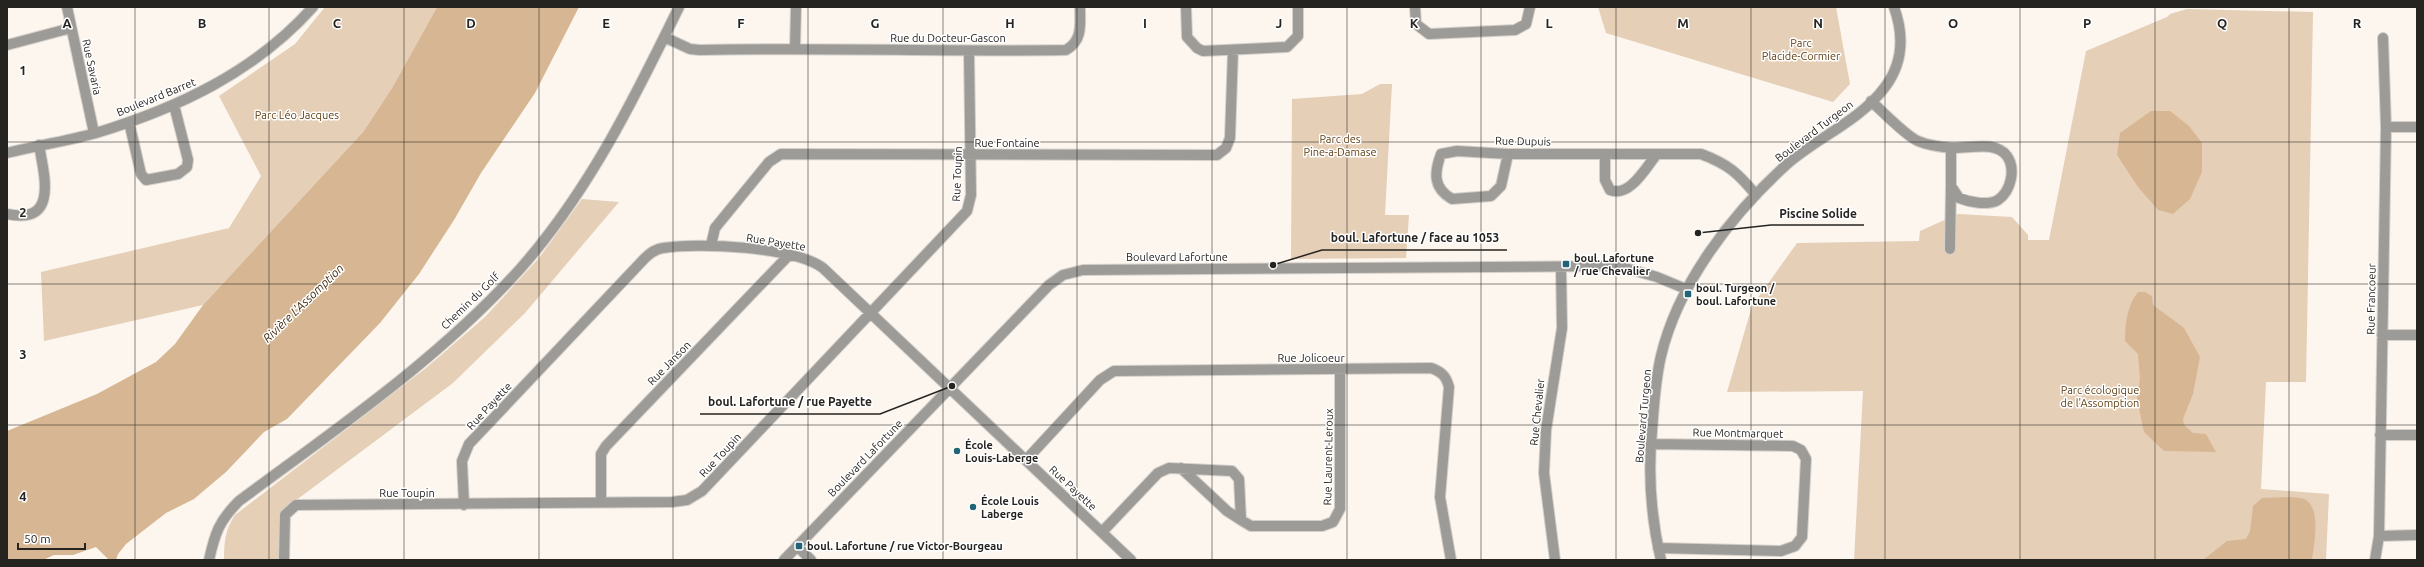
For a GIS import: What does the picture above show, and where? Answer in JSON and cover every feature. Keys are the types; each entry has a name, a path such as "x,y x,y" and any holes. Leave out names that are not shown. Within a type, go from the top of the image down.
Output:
{"street":[{"name":"Rue Savaria","path":"67,7 94,133"},
{"name":"Boulevard Barret","path":"7,153 94,133 174,105 218,84 246,66 279,41 313,7"},
{"name":"Chemin du Golf","path":"211,557 214,534 220,524 239,501 418,365 480,310 521,268 587,180 625,114 679,7"},
{"path":"795,48 796,7"},
{"name":"Rue du Docteur-Gascon","path":"664,37 686,47 700,50 795,48 969,52 1066,50 1077,41 1080,33 1080,7"},
{"path":"1186,7 1187,37 1191,44 1204,51 1287,47 1298,36 1298,7"},
{"path":"1416,7 1416,24 1429,34 1515,30 1526,24 1530,7"},
{"name":"Boulevard Turgeon","path":"1661,560 1653,515 1650,444 1654,393 1661,356 1686,290 1735,217 1756,195 1787,164 1871,101 1885,87 1898,65 1901,31 1894,7"},
{"path":"7,45 71,28"},
{"name":"Rue Francoeur","path":"2375,560 2379,536 2386,127 2384,38"},
{"name":"Rue Fontaine","path":"711,245 714,228 769,162 781,154 1217,155 1226,148 1230,138 1233,50"},
{"name":"Rue Toupin","path":"284,560 283,522 285,515 296,506 672,502 687,500 702,491 967,211 971,195 969,52"},
{"path":"1871,101 1917,140 1951,148 1990,147 2001,151 2007,156 2011,180 2005,192 1997,200 1967,202 1959,198 1951,186"},
{"path":"128,122 141,174 146,180 178,174 188,167 188,160 174,105"},
{"path":"2386,127 2417,127"},
{"path":"7,214 15,216 29,214 37,210 43,203 46,194 39,145"},
{"path":"1950,249 1951,148"},
{"name":"Rue Dupuis","path":"1508,154 1501,186 1491,196 1452,199 1438,187 1435,177 1441,154 1457,151 1508,154 1701,154 1723,162 1739,174 1756,195"},
{"path":"1605,154 1605,180 1610,190 1617,192 1625,190 1657,154"},
{"name":"Rue Payette","path":"464,505 462,460 469,444 645,258 662,248 711,245 789,255 814,262 871,313 1131,560"},
{"name":"Rue Janson","path":"601,502 601,454 606,446 789,255"},
{"name":"Boulevard Lafortune","path":"784,560 1049,285 1063,275 1083,270 1618,266 1656,277 1686,290"},
{"name":"Rue Chevalier","path":"1555,560 1544,473 1546,430 1562,328 1562,267"},
{"path":"2382,335 2417,334"},
{"name":"Rue Jolicoeur","path":"1026,460 1100,380 1114,371 1431,368 1440,371 1446,376 1449,387 1440,497 1451,560"},
{"name":"Rue Laurent-Leroux","path":"1181,468 1227,511 1251,526 1322,526 1333,522 1340,509 1340,370"},
{"path":"2380,435 2417,435"},
{"name":"Rue Montmarquet","path":"1650,444 1793,446 1801,450 1806,459 1802,537 1795,546 1781,551 1658,548"},
{"path":"1102,532 1158,473 1164,469 1181,468 1228,470 1238,475 1241,520"},
{"path":"2379,536 2417,535"},
{"path":"797,546 811,560"}],"green space":[{"name":"Parc Léo Jacques","path":"325,7 437,7 392,88 363,132 203,305 44,341 41,272 229,228 261,176 219,96 295,44"},
{"name":"Parc Placide-Cormier","path":"1598,7 1836,7 1850,84 1833,102 1606,33"},
{"name":"Parc écologique de l'Assomption","path":"2187,9 2313,12 2306,382 2266,382 2261,489 2329,494 2326,560 1854,560 1863,391 1727,392 1752,306 1797,243 1919,241 1920,231 1958,214 2012,217 2028,235 2028,240 2049,240 2086,51 2167,17 2170,14"},
{"name":"Parc des Pine-a-Damase","path":"1380,84 1392,84 1385,215 1409,215 1406,258 1291,259 1292,99 1362,94"},
{"path":"582,199 619,202 525,313 453,383 287,507 280,560 224,560 226,536 235,515 426,368 485,317 539,258"}],"water":[{"name":"Rivière L'Assomption","path":"437,7 579,7 535,93 481,173 454,220 419,274 380,323 287,419 264,432 226,472 194,499 166,513 126,544 118,554 116,560 109,560 96,547 73,555 54,555 43,560 7,560 7,431 97,394 156,362 175,344 203,305 363,132 392,88"},
{"path":"2151,111 2170,111 2189,126 2202,143 2202,172 2190,199 2173,214 2158,210 2138,187 2117,155 2120,133"},
{"path":"2138,292 2145,292 2152,296 2153,305 2184,328 2200,357 2193,394 2183,419 2184,425 2193,433 2206,434 2216,452 2164,451 2144,432 2137,399 2140,379 2138,354 2125,341 2125,328 2129,309"},
{"path":"2295,497 2307,501 2312,507 2315,534 2312,560 2203,560 2227,541 2246,539 2250,531 2253,506 2262,498"}],"place":[{"name":"Piscine Solide","path":"1698,233"},
{"name":"boul. Lafortune / rue Chevalier","path":"1566,264"},
{"name":"boul. Lafortune / face au 1053","path":"1273,265"},
{"name":"boul. Turgeon / boul. Lafortune","path":"1688,294"},
{"name":"boul. Lafortune / rue Payette","path":"952,386"},
{"name":"École Louis-Laberge","path":"957,451"},
{"name":"École Louis Laberge","path":"973,507"},
{"name":"boul. Lafortune / rue Victor-Bourgeau","path":"799,546"}]}
